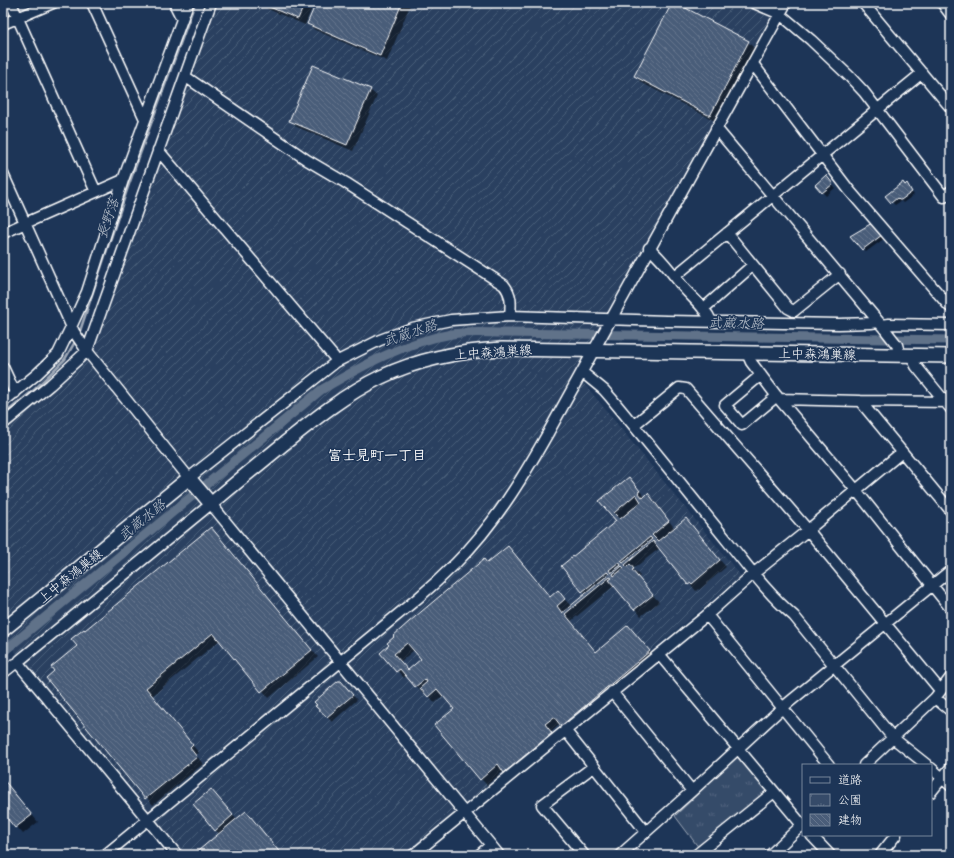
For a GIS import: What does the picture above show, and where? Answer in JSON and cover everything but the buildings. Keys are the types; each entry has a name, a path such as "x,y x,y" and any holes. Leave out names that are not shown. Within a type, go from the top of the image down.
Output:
{"main road":[{"name":"上中森鴻巣線","path":"208,501 292,437 360,388 390,373 437,358 476,351 596,346 747,352 903,353 951,356"},
{"name":"上中森鴻巣線","path":"3,630 192,481"},
{"path":"192,481 208,501"}],"street":[{"path":"11,3 96,192"},
{"path":"3,24 53,3"},
{"path":"92,3 145,119"},
{"path":"174,3 182,19"},
{"path":"3,402 58,354 72,330 87,292 123,180 188,3"},
{"path":"3,424 50,385 85,349 186,77 211,3"},
{"path":"754,3 780,14 843,70 864,92 948,194 951,205"},
{"path":"105,855 418,598 456,563 481,536 522,479 786,3"},
{"path":"867,4 951,108"},
{"path":"943,4 951,15"},
{"path":"753,64 854,196 949,306 951,305"},
{"path":"675,276 922,73"},
{"path":"186,77 307,160 346,183 504,285 510,298 510,316"},
{"path":"716,128 840,274 903,353 949,404"},
{"path":"158,150 336,362"},
{"path":"3,174 72,330 85,349 192,481 336,362 380,340 412,328 451,320 510,316 610,322 711,321 951,325"},
{"path":"3,233 123,180"},
{"path":"727,233 788,308 794,311 840,274"},
{"path":"649,248 659,257 708,315 711,321"},
{"path":"703,309 753,265"},
{"path":"747,352 751,362 778,397 856,490 951,609"},
{"path":"3,367 15,393"},
{"path":"582,372 604,390 634,425 753,574 778,602 794,616 893,738 926,764"},
{"path":"761,375 725,405 742,425 778,397 949,404"},
{"path":"634,425 679,388 686,389 808,530 885,624 951,711"},
{"path":"860,401 951,511"},
{"path":"413,855 707,615 753,574 902,452"},
{"path":"3,673 18,663 26,654 208,501 500,855"},
{"path":"620,855 782,708 951,570"},
{"path":"707,615 828,764"},
{"path":"659,654 802,824"},
{"path":"18,663 177,855"},
{"path":"865,764 937,694 951,677"},
{"path":"612,692 692,791"},
{"path":"565,730 646,832"},
{"path":"584,855 542,806 593,767"},
{"path":"932,791 951,767"},
{"path":"932,769 951,786"},
{"path":"696,855 774,792"},
{"path":"770,855 802,826"},
{"path":"812,836 830,855"},
{"path":"880,855 895,836"},
{"path":"479,855 491,845"}],"shaded area":[{"path":"216,3 778,3 573,375 587,387 741,576 403,855 184,855 3,637 3,428 94,352"}],"green space":[{"path":"737,756 768,792 699,848 675,816"}],"waterway":[{"name":"長野落","path":"79,334 128,187 195,3"},
{"name":"武蔵水路","path":"3,652 321,390 384,356 417,343 452,334 473,332 951,340"},
{"name":"長野落","path":"3,415 35,389 65,359 76,340"}],"district":[{"name":"富士見町一丁目","path":"377,455"}]}
